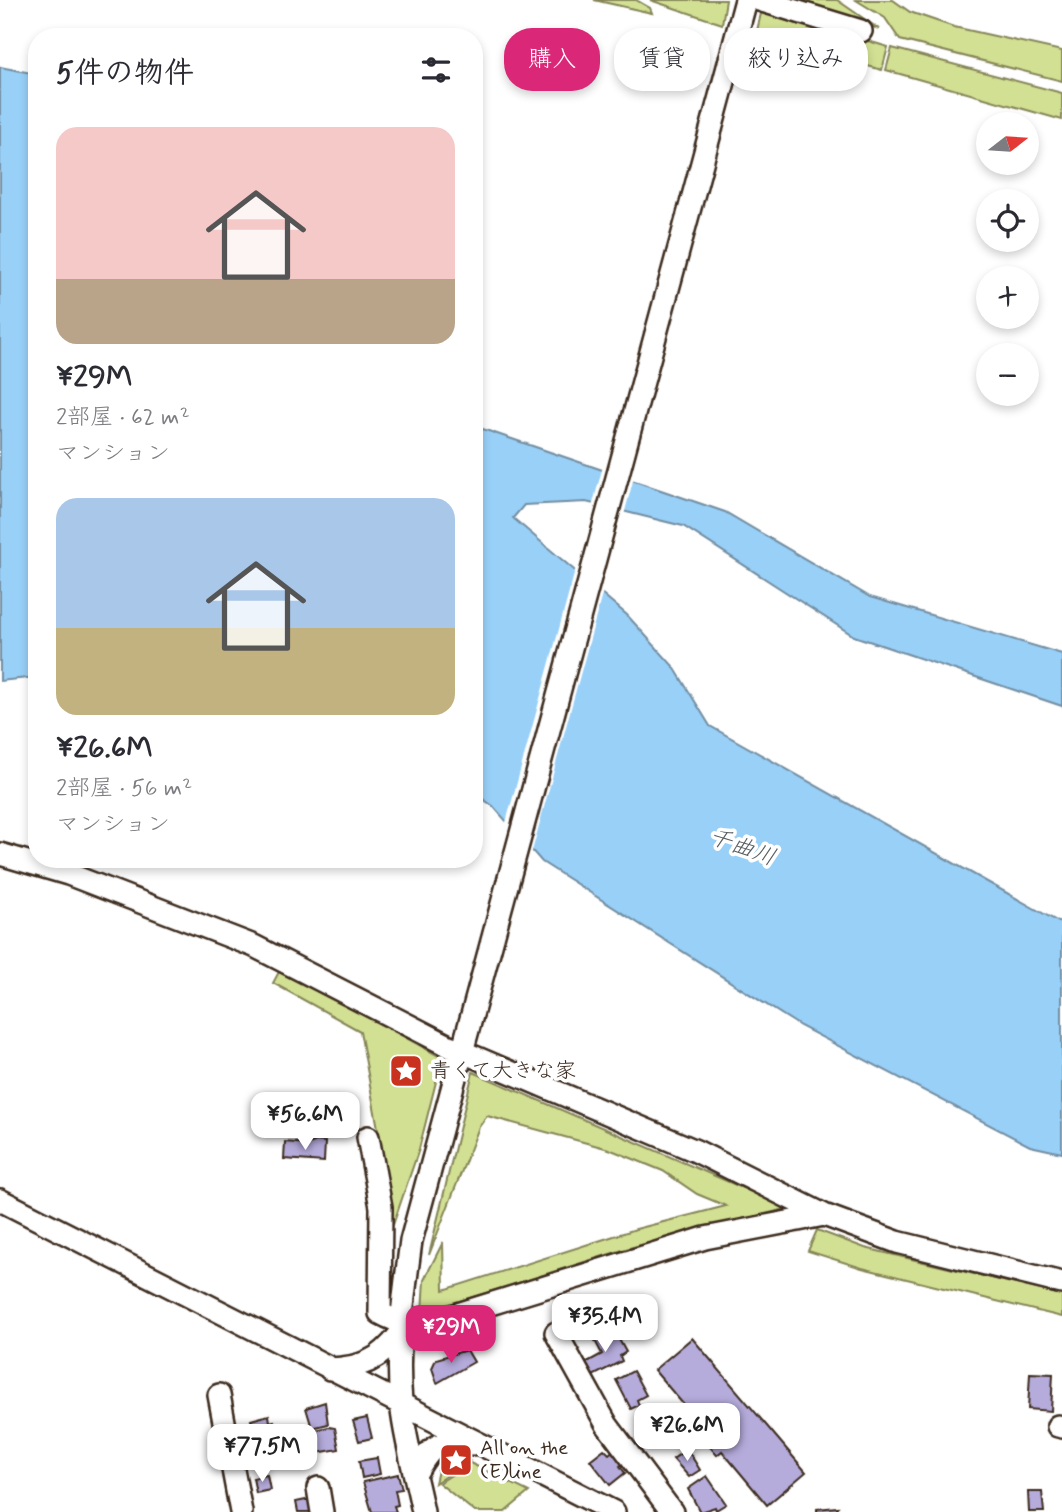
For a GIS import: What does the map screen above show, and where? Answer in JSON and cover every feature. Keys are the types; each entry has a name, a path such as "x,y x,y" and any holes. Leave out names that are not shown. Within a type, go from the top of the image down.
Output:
{"street":[{"path":"423,1512 401,1406 400,1329 411,1241 463,1042 750,3 852,28"},
{"path":"0,854 28,862"},
{"path":"48,868 254,946 696,1151 824,1216 897,1242 1062,1283"},
{"path":"368,1138 381,1207 380,1314 400,1329 435,1321 705,1238 824,1216"},
{"path":"0,1200 614,1512"},
{"path":"330,1369 355,1368 372,1361 389,1348 400,1329"},
{"path":"556,1333 607,1426 672,1512"},
{"path":"219,1395 241,1512"},
{"path":"415,1475 427,1453 446,1442 481,1445"},
{"path":"318,1488 322,1512"}],"green space":[{"path":"594,0 636,0 650,8 652,13"},
{"path":"650,0 726,0 722,24"},
{"path":"793,0 837,0 879,29"},
{"path":"856,0 893,0 910,12 954,27 1062,51 1062,81 900,40 885,18"},
{"path":"762,9 825,28 758,28"},
{"path":"868,41 888,47 882,70 868,66"},
{"path":"892,48 1062,93 1062,120 1040,112 886,70"},
{"path":"281,968 442,1058 419,1149 393,1225 391,1199 360,1031 273,983"},
{"path":"473,1072 789,1208 629,1248 422,1313 424,1280 443,1242 444,1290 636,1229 726,1206 697,1194 663,1171 609,1149 487,1116 479,1127 429,1255"},
{"path":"817,1230 865,1248 1062,1295 1062,1317 862,1268 808,1251"},
{"path":"452,1458 469,1461 435,1483 439,1466"},
{"path":"470,1463 529,1492 505,1512 475,1512 439,1483"}],"water":[{"path":"0,67 28,72 28,678 0,681"},
{"name":"千曲川","path":"483,429 725,512 870,597 1062,654 1062,706 854,636 683,526 586,502 524,505 513,518 627,615 674,667 710,726 1062,924 1062,1153 1030,1146 800,1026 542,862 493,806 483,799"}],"pier":[{"path":"603,466 634,477 624,515 592,507"},
{"path":"576,567 603,591 531,855 505,826"}],"building":[{"path":"316,1141 325,1142 324,1162 284,1159 285,1142 309,1144"},
{"path":"612,1327 626,1352 620,1356 622,1361 587,1379 580,1366 602,1354 593,1337"},
{"path":"692,1338 806,1472 767,1505 722,1451 717,1455 690,1423 695,1418 654,1370"},
{"path":"467,1350 474,1362 437,1383 432,1368 436,1359"},
{"path":"633,1371 646,1395 637,1400 639,1405 631,1409 616,1380"},
{"path":"1030,1373 1053,1374 1051,1411 1028,1409"},
{"path":"325,1402 328,1424 312,1428 306,1408"},
{"path":"269,1415 270,1422 274,1421 278,1439 258,1446 251,1420"},
{"path":"367,1418 372,1438 359,1441 353,1421"},
{"path":"335,1428 339,1449 311,1454 306,1432"},
{"path":"303,1433 307,1449 295,1452 292,1436"},
{"path":"604,1449 609,1454 615,1449 626,1462 620,1466 625,1473 610,1485 590,1460"},
{"path":"687,1449 700,1470 689,1477 673,1459"},
{"path":"377,1458 380,1474 362,1478 359,1461"},
{"path":"398,1474 402,1489 395,1490 398,1505 394,1506 396,1512 372,1512 363,1482"},
{"path":"267,1475 270,1490 256,1493 253,1478"},
{"path":"707,1476 726,1504 716,1510 715,1507 700,1512 688,1489"},
{"path":"1028,1492 1042,1492 1044,1512 1029,1512"},
{"path":"311,1499 314,1512 298,1512 296,1502"},
{"path":"838,1507 836,1512 817,1512 817,1509"}],"place":[{"name":"青くて大きな家","path":"406,1071"},
{"name":"All on the (E)line","path":"456,1460"}]}
